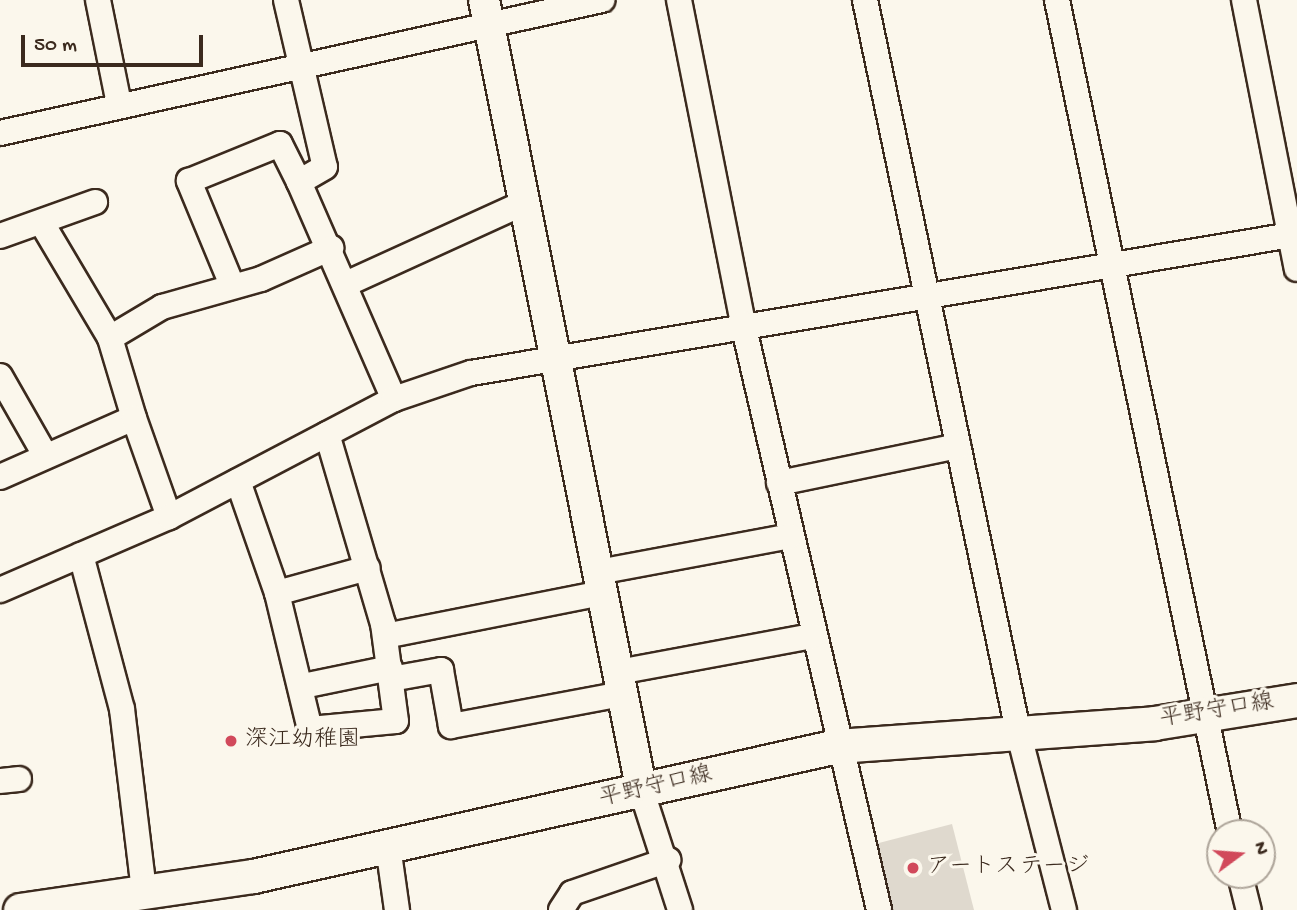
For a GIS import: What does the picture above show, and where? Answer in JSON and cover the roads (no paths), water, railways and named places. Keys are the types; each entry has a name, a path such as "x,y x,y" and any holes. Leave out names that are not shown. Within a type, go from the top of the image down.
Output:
{"main road":[{"name":"平野守口線","path":"20,910 253,876 642,792 837,746 1201,716 1297,700"}],"street":[{"path":"98,0 119,104"},
{"path":"286,0 325,167 299,182"},
{"path":"0,133 299,63 487,13 602,0"},
{"path":"679,0 743,324 837,746 879,910"},
{"path":"865,0 1018,731 1065,910"},
{"path":"1057,0 1201,716 1227,819"},
{"path":"1244,0 1293,234 1297,269"},
{"path":"487,13 642,792 668,860 680,910"},
{"path":"232,285 189,181 280,144 331,248 394,399"},
{"path":"0,236 43,225 95,202"},
{"path":"346,284 526,202"},
{"path":"43,225 110,338 134,418 169,517"},
{"path":"0,590 169,517 394,399 471,373 743,324 927,297 1293,234"},
{"path":"110,338 162,307 232,285 331,248"},
{"path":"0,376 44,453"},
{"path":"0,477 44,453 134,418"},
{"path":"238,481 277,593 303,686 310,729 396,720 385,636 368,568 327,434"},
{"path":"779,483 958,446"},
{"path":"385,636 790,536"},
{"path":"81,555 122,709 144,891"},
{"path":"277,593 368,568"},
{"path":"303,686 441,670 452,726 812,636"},
{"path":"387,846 397,910"},
{"path":"561,910 572,893 668,860"},
{"path":"1244,889 1249,910"}],"place":[{"name":"深江幼稚園","path":"231,741"},
{"name":"アートステージ","path":"913,868"}]}
